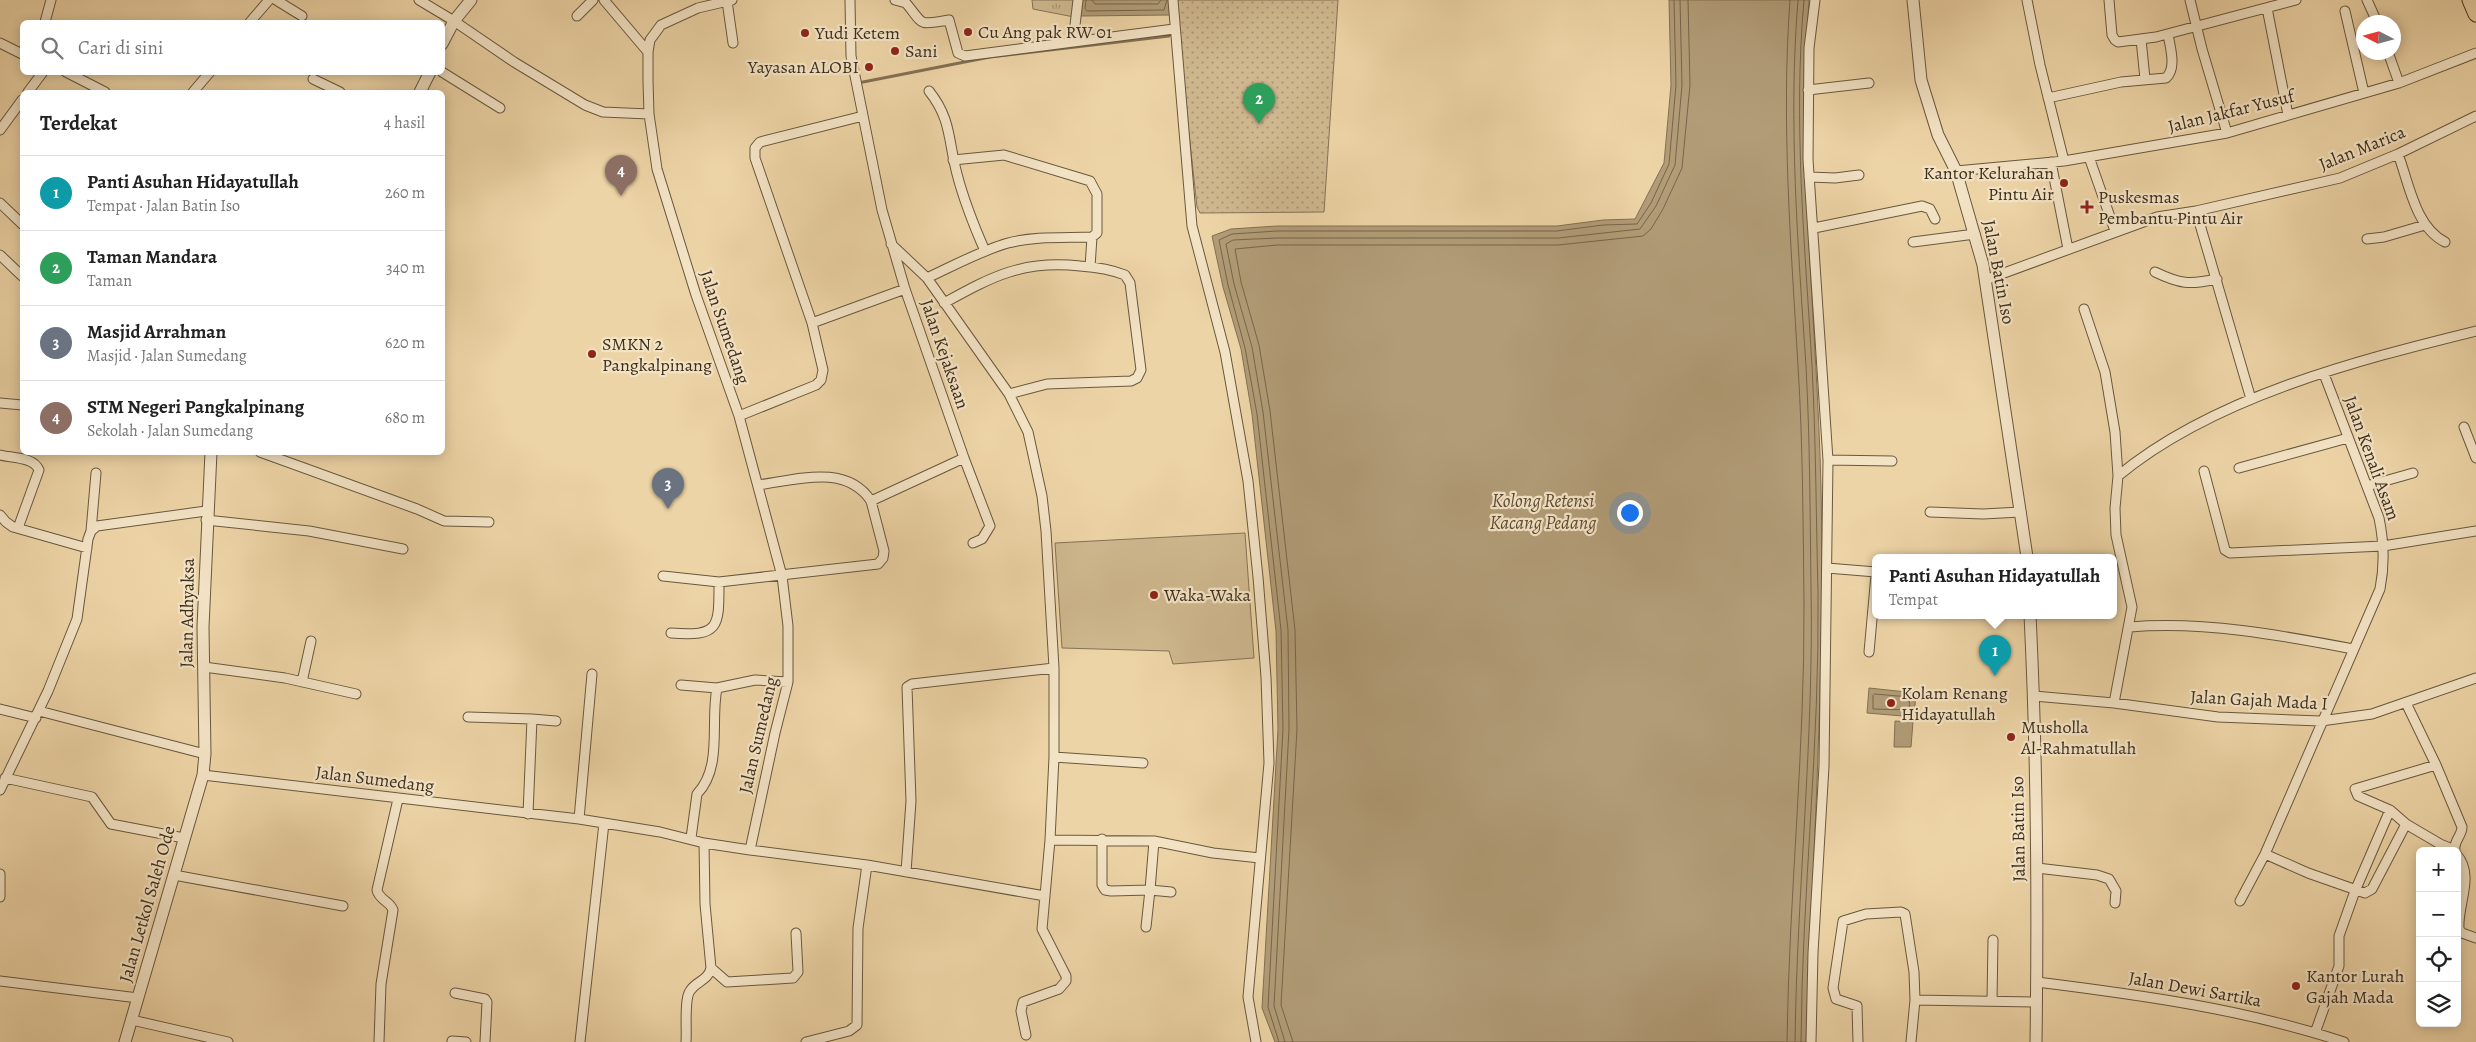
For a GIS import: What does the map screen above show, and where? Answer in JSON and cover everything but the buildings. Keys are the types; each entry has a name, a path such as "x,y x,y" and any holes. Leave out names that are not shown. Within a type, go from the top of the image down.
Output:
{"highway":[{"path":"2470,0 2476,14"}],"street":[{"path":"46,20 51,0"},
{"path":"252,20 269,0"},
{"path":"276,0 302,16"},
{"path":"419,0 454,21 514,62 585,105 603,112 649,114"},
{"path":"445,38 454,21 471,0"},
{"path":"577,16 593,0"},
{"path":"604,0 648,52"},
{"name":"Jalan Kejaksaan","path":"850,0 850,56 882,210 891,244 964,458 990,526 982,539 973,543"},
{"path":"895,0 906,3 919,22 925,24 949,20 958,53 965,56 1174,29"},
{"path":"1073,42 1078,0"},
{"path":"1173,0 1192,226 1225,352 1248,481 1266,677 1269,763 1248,997 1256,1042"},
{"path":"1811,1042 1813,953 1824,766 1828,460 1814,228 1809,177 1809,48 1815,0"},
{"name":"Jalan Batin Iso","path":"1913,0 1921,80 1938,135 1956,171 1975,234 1985,280 2027,554"},
{"path":"2026,0 2064,161"},
{"path":"2109,0 2114,40 2141,39 2168,34 2296,0"},
{"path":"2190,0 2227,133"},
{"path":"2367,0 2374,15"},
{"path":"730,1 733,43"},
{"name":"Jalan Sumedang","path":"203,775 579,819 750,850 788,682 788,626 782,576 738,416 657,169 649,114 648,52 650,40 655,31 667,20 698,8 730,1"},
{"path":"2267,8 2288,115"},
{"path":"2345,12 2364,93"},
{"path":"2048,98 2121,82 2166,78 2169,75 2172,58 2168,34"},
{"path":"2141,39 2145,79"},
{"path":"0,43 20,53"},
{"name":"Jalan Jakfar Yusuf","path":"1956,171 2064,161 2227,133 2399,83 2476,53"},
{"path":"2391,60 2399,83"},
{"path":"445,74 500,108"},
{"path":"29,90 40,75"},
{"path":"72,75 101,90"},
{"path":"196,90 208,75"},
{"path":"421,90 428,75"},
{"path":"313,80 336,90"},
{"path":"1808,90 1869,83"},
{"path":"929,91 944,114 953,160 969,214 985,251"},
{"path":"0,130 20,103"},
{"path":"738,416 816,385 821,380 823,370 812,323 755,158 755,148 760,142 863,116"},
{"name":"Jalan Marica","path":"2115,231 2156,217 2340,178 2398,154 2476,116"},
{"path":"927,278 985,251 1029,239 1092,237 1097,233 1097,194 1090,181 1004,154 953,160"},
{"path":"2398,154 2425,225 2434,236 2445,242"},
{"path":"1985,280 2115,231 2089,157"},
{"path":"2050,162 2068,249"},
{"path":"1809,177 1835,178 1858,175"},
{"path":"0,203 20,222"},
{"path":"1814,228 1922,206 1930,209 1935,219"},
{"path":"2196,210 2251,400"},
{"path":"2367,239 2384,237 2425,225"},
{"path":"1913,242 1975,234"},
{"path":"1090,267 1092,237"},
{"path":"891,244 927,278 1009,394 1028,432 1042,496 1054,668 1054,757 1043,933 1066,976 1066,982 1059,989 1023,1002 1020,1010 1026,1035"},
{"path":"0,255 20,274"},
{"path":"944,303 983,283 1032,265 1058,264 1090,267 1125,275 1130,283 1141,370 1137,378 1131,381 1048,384 1009,394"},
{"path":"2155,272 2180,283 2200,283 2216,279"},
{"path":"812,323 905,289"},
{"path":"2084,308 2105,372 2115,432 2118,476 2115,508 2116,535 2132,607 2130,627 2114,703"},
{"path":"2118,476 2164,444 2202,422 2251,400 2377,355 2476,330"},
{"name":"Jalan Kenali Asam","path":"2240,902 2265,854 2321,721 2380,589 2384,567 2379,518 2324,374"},
{"path":"0,403 20,405"},
{"path":"2464,428 2476,458"},
{"path":"2239,468 2348,438"},
{"name":"Jalan Adhyaksa","path":"203,775 205,754 206,515 211,455"},
{"path":"268,455 417,509 444,521 489,522"},
{"path":"0,456 32,461 39,470 18,528"},
{"path":"871,501 964,458"},
{"path":"1828,460 1892,461"},
{"path":"2204,471 2225,550 2228,552 2383,546 2476,531"},
{"path":"0,790 37,714 77,619 91,530 96,473"},
{"path":"2367,486 2414,473"},
{"path":"663,576 719,582 878,564 883,558 884,551 871,501 864,490 835,476 819,476 758,485"},
{"path":"1930,512 1983,514 2021,512"},
{"path":"0,515 6,522 18,528 87,548"},
{"path":"91,530 97,526 206,515 309,531 403,549"},
{"path":"1827,568 1872,574"},
{"path":"671,632 707,633 712,628 717,621 719,610 719,582"},
{"path":"1869,652 1872,619"},
{"name":"Jalan Batin Iso","path":"2030,619 2034,696 2037,868 2036,1042"},
{"path":"2130,627 2152,625 2224,630 2279,636 2353,649"},
{"path":"302,682 311,641"},
{"path":"204,667 248,672 356,694"},
{"path":"906,872 911,801 907,687 912,684 1054,668"},
{"path":"579,819 592,674"},
{"name":"Jalan Gajah Mada I","path":"2034,696 2114,703 2218,717 2321,721 2372,714 2476,678"},
{"path":"681,685 717,688 755,680 788,682"},
{"path":"691,838 696,794 703,788 711,768 717,688"},
{"path":"2406,703 2436,765 2462,829 2455,842 2455,847"},
{"path":"0,709 37,714 205,754"},
{"path":"468,717 556,721"},
{"path":"528,814 532,719"},
{"path":"1054,757 1143,763"},
{"path":"2436,765 2355,788 2358,796 2390,810 2406,824 2448,847"},
{"name":"Jalan Letkol Saleh Ode","path":"125,1042 203,775"},
{"path":"5,778 92,797 111,824 184,838"},
{"path":"379,1042 381,984 393,910 390,904 380,897 377,890 398,799"},
{"path":"2315,1033 2339,966 2339,936 2355,891 2390,810"},
{"path":"580,1042 604,823"},
{"path":"2265,854 2355,891 2365,893 2372,889 2406,824"},
{"path":"1102,839 1102,885 1105,890 1171,892"},
{"path":"1050,840 1154,841 1213,853 1260,858"},
{"path":"1146,928 1154,841"},
{"path":"686,1042 688,994 693,987 707,977 711,968 705,904 704,843"},
{"path":"750,850 868,865 1045,896"},
{"path":"2461,860 2466,871 2459,929 2462,933 2476,938"},
{"path":"806,1042 828,1039 853,1030 858,1023 858,928 868,865"},
{"path":"2037,868 2097,875 2110,879 2116,891 2115,903"},
{"path":"0,874 2,886 0,897"},
{"path":"174,875 343,906"},
{"path":"1858,1042 1857,1006 1836,999 1833,988 1841,925 1846,919 1866,914 1901,912 1905,914 1914,972 1915,1000 1911,1042"},
{"path":"711,968 727,982 793,978 798,972 796,933"},
{"path":"1992,1001 1993,940"},
{"path":"0,982 138,998"},
{"name":"Jalan Dewi Sartika","path":"2037,982 2200,1004 2272,1020 2344,1042"},
{"path":"455,993 485,999 487,1002 484,1042"},
{"path":"1915,1000 2037,1002"},
{"path":"132,1020 228,1042"},
{"path":"452,1040 466,1042"}],"green space":[{"path":"1032,0 1076,0 1074,17 1033,9"},
{"path":"1177,0 1338,0 1324,212 1200,213 1197,207 1179,41"},
{"name":"Waka-Waka","path":"1245,533 1254,658 1173,664 1169,651 1062,648 1055,543"}],"water":[{"path":"1081,0 1172,0 1171,15 1079,16"},
{"name":"Kolong Retensi Kacang Pedang","path":"1669,0 1809,0 1805,122 1806,183 1819,426 1822,556 1818,764 1806,1042 1275,1042 1262,1008 1278,729 1276,631 1252,414 1241,349 1223,287 1212,236 1231,229 1277,226 1557,226 1603,220 1635,219 1664,163 1671,85"},
{"name":"Kolam Renang Hidayatullah","path":"1869,688 1916,693 1914,717 1867,713"},
{"name":"Kolam Renang Hidayatullah","path":"1895,721 1913,722 1911,747 1894,747"}],"waterway":[{"path":"858,83 990,57 1169,36"}],"place":[{"name":"Cu Ang pak RW 01","path":"968,32"},
{"name":"Yudi Ketem","path":"805,33"},
{"name":"Sani","path":"895,51"},
{"name":"Yayasan ALOBI","path":"869,67"},
{"name":"Taman Mandara","path":"1259,124"},
{"name":"Kantor Kelurahan Pintu Air","path":"2064,183"},
{"name":"STM Negeri Pangkalpinang","path":"621,196"},
{"name":"Puskesmas Pembantu Pintu Air","path":"2087,207"},
{"name":"SMKN 2 Pangkalpinang","path":"592,354"},
{"name":"Masjid Arrahman","path":"668,509"},
{"name":"Waka-Waka","path":"1154,595"},
{"name":"Panti Asuhan Hidayatullah","path":"1995,676"},
{"name":"Kolam Renang Hidayatullah","path":"1891,703"},
{"name":"Musholla Al-Rahmatullah","path":"2011,737"},
{"name":"Kantor Lurah Gajah Mada","path":"2296,986"}]}
